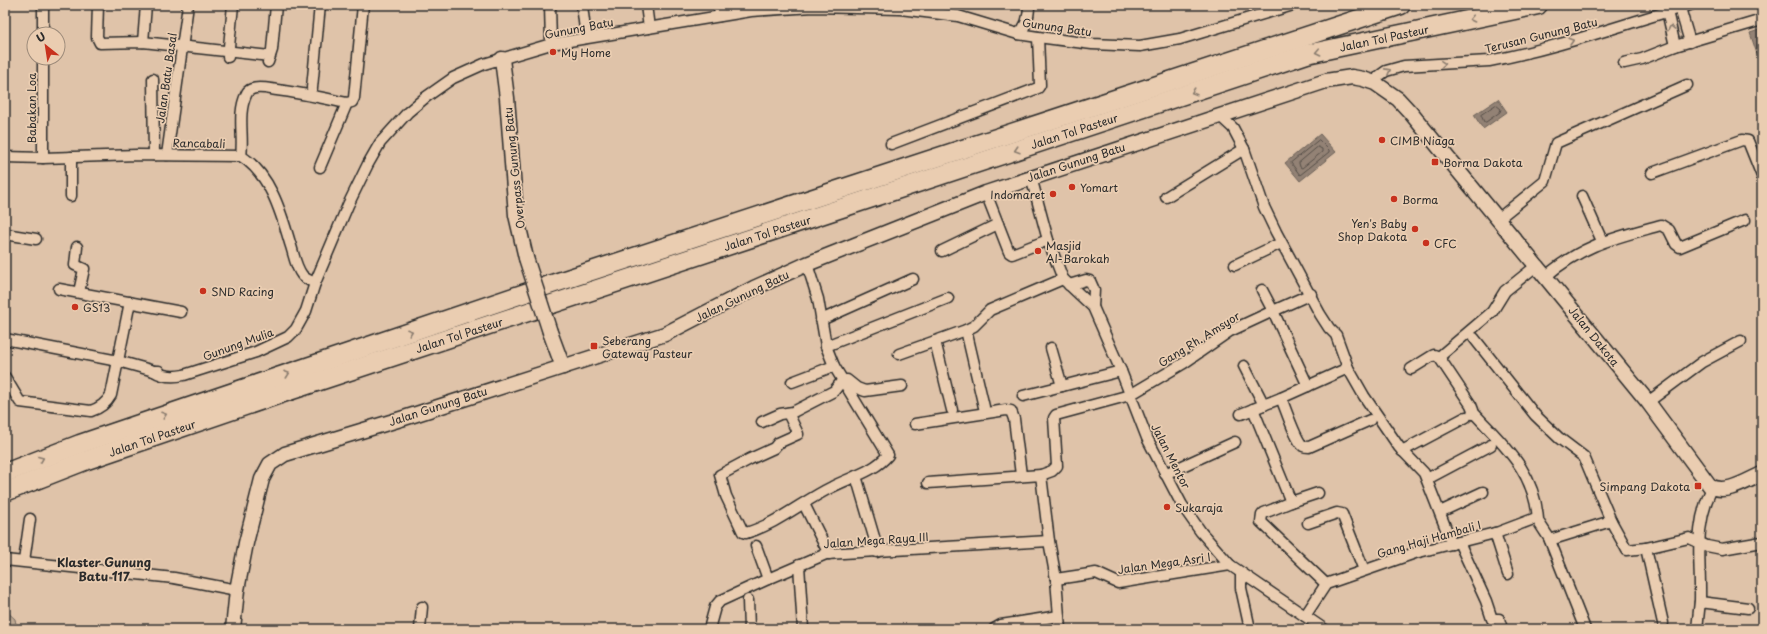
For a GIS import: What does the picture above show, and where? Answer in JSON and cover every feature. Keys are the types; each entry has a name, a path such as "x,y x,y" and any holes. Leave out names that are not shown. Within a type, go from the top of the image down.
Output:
{"highway":[{"name":"Jalan Tol Pasteur","path":"5,492 87,460 280,394 1307,54 1538,5"},
{"name":"Jalan Tol Pasteur","path":"5,473 80,444 531,291 1401,6"}],"main road":[{"name":"Overpass Gunung Batu","path":"502,59 507,98 516,215 526,258 550,332 563,366"},
{"name":"Jalan Gunung Batu","path":"233,629 237,590 246,543 262,480 268,467 277,458 665,334 754,288 807,264 986,192 1219,115 1339,78 1364,79 1375,83"},
{"name":"Jalan Dakota","path":"1375,83 1398,99 1410,112 1666,424 1705,481 1712,488"},
{"path":"1712,488 1716,490 1728,489 1762,474"}],"street":[{"path":"43,5 43,26"},
{"path":"98,5 97,37 100,43 143,42 228,54 270,56 276,5"},
{"path":"143,42 146,5"},
{"name":"Jalan Batu Basal","path":"167,155 188,5"},
{"path":"228,54 233,5"},
{"path":"312,88 320,5"},
{"path":"315,283 304,277 298,269 285,224 268,185 260,172 250,162 241,156 243,143 242,119 245,99 249,90 254,88 304,94 347,103 352,102 354,98 363,5"},
{"path":"550,5 551,44"},
{"path":"582,5 586,38"},
{"path":"646,5 649,28"},
{"path":"719,5 720,16"},
{"path":"1018,34 1024,29 1027,22 1029,5"},
{"name":"Gunung Batu","path":"315,283 359,183 380,143 389,133 420,102 453,78 484,64 551,44 751,11 802,8 900,8 958,16 1018,34 1092,44 1140,46 1180,40 1293,5"},
{"path":"1685,6 1690,42"},
{"name":"Terusan Gunung Batu","path":"1375,83 1379,76 1394,68 1502,59 1608,30 1685,6"},
{"path":"1667,11 1675,46"},
{"path":"1624,63 1762,20"},
{"path":"891,144 1038,88 1040,85 1038,37"},
{"name":"Babakan Loa","path":"43,66 43,158"},
{"path":"152,79 154,155"},
{"path":"1498,219 1545,181 1556,143 1687,85"},
{"path":"320,167 347,103"},
{"path":"1219,115 1233,128 1244,149 1264,207 1329,328 1336,335 1348,368 1367,402 1402,451 1420,468 1427,479 1440,512 1486,601 1492,619 1499,619 1502,629"},
{"path":"1652,173 1746,140 1748,141 1762,176"},
{"path":"1166,197 1244,149"},
{"name":"Rancabali","path":"5,157 43,158 154,155 241,156"},
{"path":"71,157 71,196"},
{"name":"Jalan Mentor","path":"1030,177 1048,240 1066,282 1093,307 1121,371 1147,438 1182,505 1201,532 1230,565 1241,574 1324,629"},
{"path":"986,192 1009,252 1012,254 1048,240"},
{"path":"1582,196 1602,241"},
{"path":"1439,357 1492,312 1505,291 1602,241 1661,225 1669,230 1676,244 1680,247 1745,220"},
{"path":"942,251 998,224"},
{"path":"5,234 36,239"},
{"path":"1235,265 1282,243"},
{"path":"77,246 75,265 84,269 79,292"},
{"path":"788,413 798,434 778,443 774,448 722,473 720,479 729,503 743,532 746,533 764,525 804,504 832,487 882,462 888,455 834,366 826,346 816,292 807,264"},
{"path":"821,320 913,279"},
{"name":"Jalan Mentor","path":"1066,282 1090,280 1094,290 1093,307"},
{"path":"899,354 966,330 974,326 990,310 1066,282"},
{"name":"Gunung Mulia","path":"5,338 118,361 154,371 159,374 176,377 184,376 256,352 288,337 296,328 306,311 315,283"},
{"path":"59,289 181,312"},
{"path":"1262,290 1308,386"},
{"name":"Gang Rh. Amsyor","path":"1041,475 1052,471 1057,466 1054,417 1130,395 1184,363 1230,331 1266,313 1310,294"},
{"path":"826,346 948,298"},
{"path":"5,377 20,402 91,411 99,408 107,402 110,395 130,302"},
{"path":"966,330 984,407"},
{"path":"1474,338 1535,415 1559,438 1582,453 1589,465 1611,521 1627,550 1646,548 1687,538 1707,546 1722,549 1762,542"},
{"path":"935,341 952,410"},
{"path":"1648,402 1702,362 1741,341"},
{"path":"1051,348 1062,386"},
{"path":"1411,369 1434,355 1439,357 1471,405 1471,414 1521,465 1537,504 1534,519 1550,540 1585,629"},
{"path":"792,382 834,366"},
{"path":"1244,366 1264,405"},
{"path":"1241,414 1348,368"},
{"path":"1023,396 1121,371"},
{"path":"762,422 780,414 793,412 834,391 842,381 847,380 857,388 865,391 902,386"},
{"path":"1281,398 1296,436 1305,447 1309,447 1370,420"},
{"path":"1253,409 1291,502"},
{"path":"915,424 1006,410 1011,411 1014,419 1021,475"},
{"path":"1402,451 1471,414"},
{"path":"1165,474 1235,442"},
{"path":"1427,479 1491,445"},
{"path":"928,483 1021,475 1041,475 1049,541 1056,578 1060,629"},
{"path":"856,476 877,547 877,552"},
{"path":"1697,629 1700,602 1698,542 1704,506 1712,488"},
{"path":"1440,512 1483,492"},
{"path":"1305,616 1326,584 1261,522 1264,512 1318,493"},
{"path":"804,504 829,554"},
{"path":"1308,523 1337,513 1342,514 1364,570"},
{"path":"24,561 30,519"},
{"name":"Gang Haji Hambali I","path":"1326,584 1415,553 1495,533 1534,519"},
{"path":"1550,540 1611,521"},
{"path":"1495,533 1508,574"},
{"name":"Jalan Mega Raya III","path":"709,629 717,604 768,578 819,556 829,554 1049,541"},
{"path":"756,546 768,578"},
{"path":"1646,548 1663,624"},
{"path":"5,560 174,578 237,590"},
{"path":"799,565 803,629"},
{"name":"Jalan Mega Asri I","path":"1056,578 1096,573 1118,583 1230,565"},
{"path":"1241,574 1241,588 1250,629"},
{"path":"748,600 749,629"},
{"path":"1700,602 1748,608"},
{"path":"420,629 422,607"},
{"path":"991,629 1001,625 1059,616"}],"shaded area":[{"path":"5,610 15,619 17,629 5,629"}],"water":[{"path":"1762,29 1762,55 1758,57 1750,33"},
{"path":"1498,99 1507,112 1483,129 1474,115"},
{"path":"1320,134 1336,152 1300,181 1285,163"}],"place":[{"name":"My Home","path":"553,52"},
{"name":"CIMB Niaga","path":"1382,140"},
{"name":"Borma Dakota","path":"1435,162"},
{"name":"Yomart","path":"1072,187"},
{"name":"Indomaret","path":"1053,194"},
{"name":"Borma","path":"1394,199"},
{"name":"Yen's Baby Shop Dakota","path":"1415,229"},
{"name":"CFC","path":"1426,243"},
{"name":"Masjid Al-Barokah","path":"1038,251"},
{"name":"SND Racing","path":"203,291"},
{"name":"GS13","path":"75,307"},
{"name":"Seberang Gateway Pasteur","path":"594,346"},
{"name":"Simpang Dakota","path":"1698,486"},
{"name":"Sukaraja","path":"1167,507"}],"district":[{"name":"Klaster Gunung Batu 117","path":"104,569"}]}
